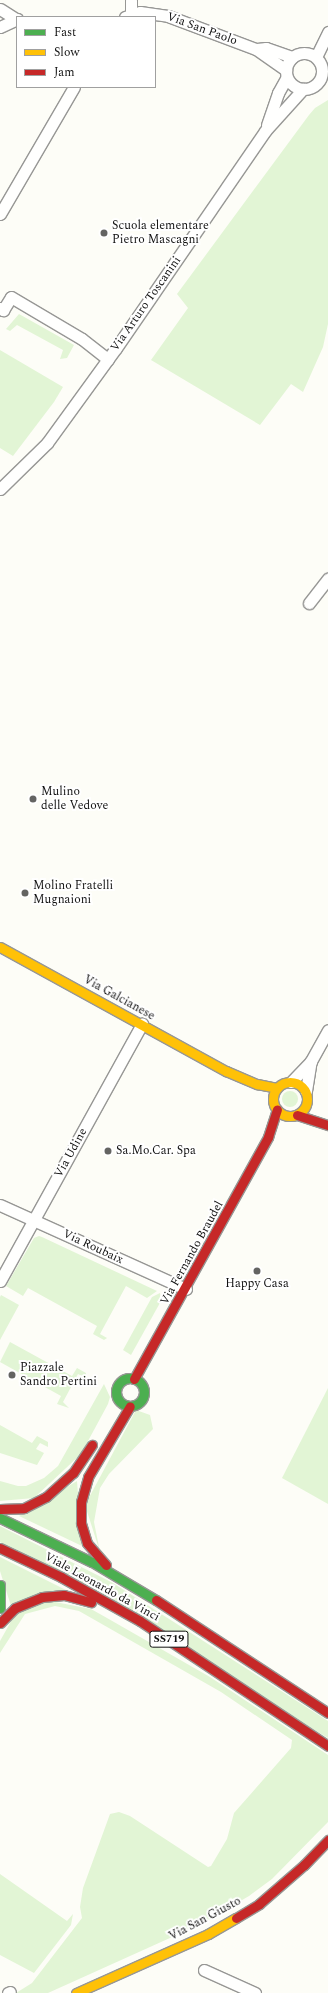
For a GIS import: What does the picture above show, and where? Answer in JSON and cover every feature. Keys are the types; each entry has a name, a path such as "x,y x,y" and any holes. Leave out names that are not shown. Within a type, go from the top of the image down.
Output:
{"main road":[{"name":"Via Galcianese","path":"0,947 226,1071 257,1084 277,1088"},
{"name":"Via Galcianese","path":"226,1071 275,1105 293,1115 326,1124"},
{"name":"Via Galcianese","path":"291,1082 302,1086 326,1124"},
{"path":"275,1105 273,1094 277,1088 291,1082"},
{"path":"293,1115 305,1108 307,1096"},
{"name":"Via Fernando Braudel","path":"134,1379 186,1289 268,1137 275,1105"},
{"name":"Via Fernando Braudel","path":"268,1137 293,1115"},
{"path":"130,1406 117,1403 116,1393 118,1385 127,1378 134,1379 141,1383 143,1395 139,1402 130,1406 88,1477 83,1490 80,1513 83,1534 93,1552 133,1586"},
{"path":"0,1509 24,1508 52,1493 73,1473 97,1437"},
{"name":"Viale Leonardo da Vinci","path":"0,1518 92,1562 133,1586 195,1624 328,1712"},
{"name":"Viale Leonardo da Vinci","path":"0,1548 61,1577 140,1621 328,1746"},
{"path":"0,1585 0,1608"},
{"path":"0,1622 6,1615 23,1604 53,1595 75,1597 140,1621"},
{"name":"Via San Giusto","path":"76,1993 208,1934 259,1904 304,1865 328,1840"}],"street":[{"path":"128,15 131,0"},
{"path":"0,9 16,19"},
{"name":"Via San Paolo","path":"128,15 153,12 168,16 256,49 286,74"},
{"path":"0,27 16,19"},
{"path":"321,60 303,53 292,57 286,74 291,84 303,89 314,85 325,75 321,60 328,32"},
{"name":"Via San Paolo","path":"256,49 266,48 292,57"},
{"name":"Via Arturo Toscanini","path":"265,132 286,74"},
{"path":"0,214 73,88"},
{"name":"Via Arturo Toscanini","path":"0,489 47,443 108,359 265,132 303,89"},
{"name":"Via Arturo Toscanini","path":"0,308 3,310 11,297 82,339 108,359"},
{"path":"309,604 328,579"},
{"name":"Via Udine","path":"0,1281 142,1024"},
{"path":"291,1082 311,1061 328,1030"},
{"path":"307,1096 311,1061"},
{"name":"Via Roubaix","path":"0,1205 186,1289"},
{"path":"204,1970 254,1993"}],"green space":[{"path":"328,100 328,324 323,347 303,392 291,384 260,425 151,360 188,308 177,294 309,115 315,108"},
{"path":"19,314 74,345 67,358 60,359 63,350 17,325 10,331 6,329"},
{"path":"0,350 63,387 54,402 13,456 0,448"},
{"path":"290,1091 296,1093 298,1099 296,1105 290,1107 284,1105 282,1099 284,1093"},
{"path":"39,1236 157,1291 147,1298 126,1286 100,1334 107,1338 104,1340 93,1334 97,1326 28,1288 23,1296 6,1286 34,1238"},
{"path":"160,1293 161,1301 131,1355 123,1350 152,1297"},
{"path":"1,1295 19,1305 0,1340 0,1297"},
{"path":"10,1342 72,1376 77,1368 86,1373 86,1378 78,1374 63,1402 69,1408 57,1404 61,1396 0,1362"},
{"path":"104,1384 110,1397 108,1404 81,1454 34,1498 0,1501 0,1481 18,1486 26,1486 44,1478 58,1466"},
{"path":"328,1388 328,1504 282,1478"},
{"path":"136,1410 150,1415 153,1429 109,1474 100,1488 94,1522 100,1552 85,1505"},
{"path":"0,1425 32,1443 37,1436 48,1442 48,1447 40,1443 36,1449 44,1453 37,1465 0,1453"},
{"path":"77,1481 82,1546 19,1516"},
{"path":"0,1526 113,1583 328,1721 328,1738 0,1542"},
{"path":"0,1557 66,1590 11,1606 0,1571"},
{"path":"45,1600 91,1609 210,1677 328,1755 328,1822 272,1879 249,1896 201,1924 48,1993 16,1993 32,1983 82,1918 80,1907 83,1888 110,1814 119,1812 130,1816 208,1867 211,1866 227,1839 234,1813 291,1748 292,1740 221,1692 79,1611 55,1606 25,1614 0,1653 0,1641 14,1616"},
{"path":"0,1874 67,1921 73,1914 71,1925 34,1973 0,1955"}],"traffic: fast":[{"path":"130,1378 140,1382 144,1392 140,1402 130,1406 120,1402 116,1392 120,1382 130,1378"},
{"path":"0,1518 92,1562 156,1600"},
{"path":"0,1585 0,1608"}],"traffic: slow":[{"path":"0,947 226,1071 257,1084 277,1088"},
{"path":"293,1082 302,1087 306,1092 307,1099 306,1106 302,1111 297,1115 287,1116 283,1115 274,1106 273,1096 274,1092 283,1083 293,1082"},
{"path":"76,1993 208,1934 236,1918"}],"traffic: jam":[{"path":"134,1379 268,1137 277,1109"},
{"path":"297,1115 328,1125"},
{"path":"106,1565 87,1543 81,1523 81,1502 88,1477 130,1406"},
{"path":"0,1509 24,1508 46,1497 73,1473 92,1445"},
{"path":"0,1548 61,1577 140,1621 328,1746"},
{"path":"0,1623 15,1608 42,1597 64,1595 91,1602"},
{"path":"156,1600 328,1713"},
{"path":"236,1918 259,1904 304,1865 328,1840"}],"place":[{"name":"Scuola elementare Pietro Mascagni","path":"104,233"},
{"name":"Mulino delle Vedove","path":"33,799"},
{"name":"Molino Fratelli Mugnaioni","path":"25,893"},
{"name":"Sa.Mo.Car. Spa","path":"108,1151"},
{"name":"Happy Casa","path":"257,1271"},
{"name":"Piazzale Sandro Pertini","path":"12,1375"}]}
